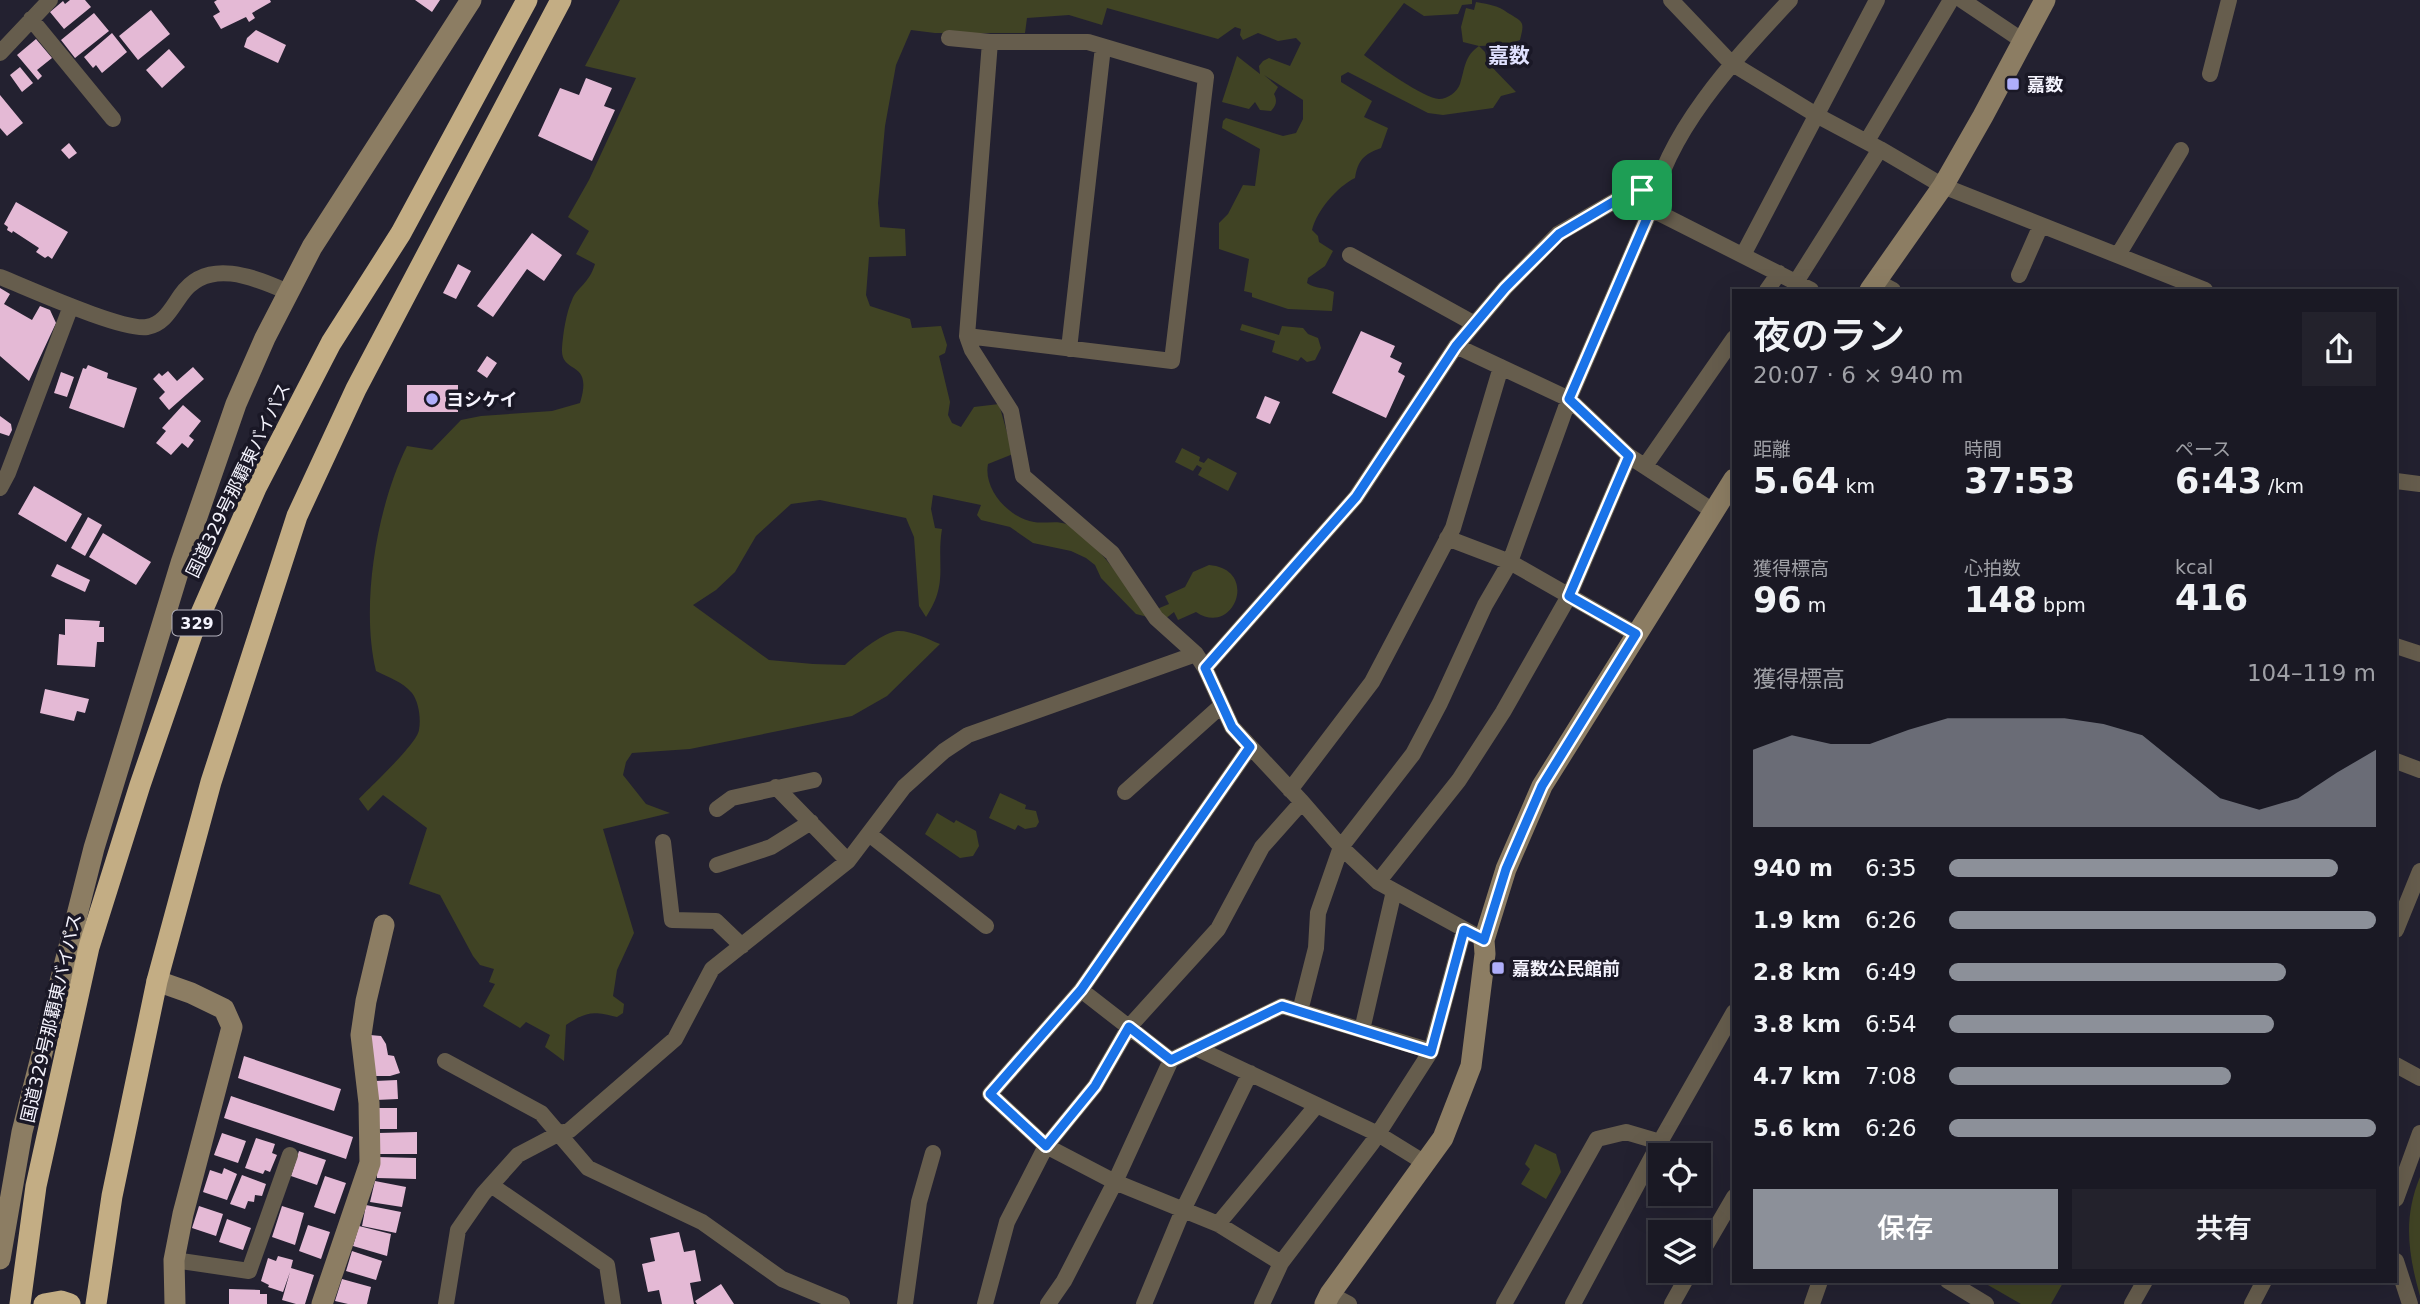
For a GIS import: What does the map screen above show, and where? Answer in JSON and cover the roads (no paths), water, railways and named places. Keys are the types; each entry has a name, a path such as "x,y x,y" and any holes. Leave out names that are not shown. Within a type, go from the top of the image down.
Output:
{"highway":[{"name":"国道329号那覇東バイパス","path":"20,1304 36,1186 89,947 139,785 192,634 256,488 331,343 401,233 527,0"},
{"path":"96,1304 112,1196 157,981 211,782 298,516 356,389 561,0"},
{"path":"44,1304 61,1301 69,1304"}],"street":[{"path":"0,53 50,0"},
{"path":"0,1259 22,1132 98,835 181,563 236,404 312,247 471,0"},
{"path":"1671,0 1731,63 1818,116 1943,186 2202,289"},
{"path":"1300,1011 1315,948 1318,913 1340,847 1413,754 1440,703 1485,605 1510,562 1569,399 1651,209 1655,186 1663,166 1731,63 1790,0"},
{"path":"1743,255 1877,0"},
{"path":"1796,282 1951,0"},
{"path":"1962,0 2023,41"},
{"path":"1880,287 1943,186 2045,0"},
{"path":"2210,75 2229,0"},
{"path":"32,19 113,118"},
{"path":"949,38 990,42 1088,42 1206,77 1172,361 967,336"},
{"path":"990,42 967,336 972,350 1011,411 1023,476 1112,553 1156,618 1201,661 1232,727 1340,847 1378,882 1484,940"},
{"path":"1069,349 1103,47"},
{"path":"2118,254 2181,150"},
{"path":"446,1304 458,1230 491,1185 518,1155 570,1130 675,1040 712,969 848,861 904,787 944,751 968,735 1201,661 1356,497 1473,323 1559,234 1620,198 1655,186"},
{"path":"1651,209 1809,289"},
{"path":"2019,275 2041,225"},
{"path":"1350,255 1473,323"},
{"path":"0,277 71,306 130,326 146,327 161,322 183,292 195,281 211,274 232,272 288,292"},
{"path":"1768,289 1779,273"},
{"path":"0,488 71,306"},
{"path":"1645,466 1732,341"},
{"path":"1456,346 1569,399 1629,456 1713,511"},
{"path":"1290,790 1372,682 1452,528 1501,367"},
{"path":"1378,882 1459,780 1503,712 1569,596 1629,456"},
{"path":"2397,481 2420,484"},
{"path":"1335,1301 1444,1138 1471,1066 1485,954 1484,940 1506,869 1542,786 1732,482"},
{"path":"1447,538 1510,562 1636,634"},
{"path":"2397,646 2420,654"},
{"path":"1125,792 1222,705"},
{"path":"1250,747 1081,990 990,1094 1046,1146 1115,1182 1218,1224 1281,1263"},
{"path":"2397,761 2420,770"},
{"path":"717,809 732,798 814,780"},
{"path":"776,787 848,861"},
{"path":"985,1304 1007,1222 1046,1146 1095,1086 1129,1027 1218,929 1262,847 1302,802"},
{"path":"717,865 771,847 811,822"},
{"path":"869,834 986,926"},
{"path":"663,842 672,920 716,920 742,946"},
{"path":"2397,928 2420,872"},
{"path":"1362,1030 1394,891"},
{"path":"322,1304 370,1163 369,1103 361,1035 384,925"},
{"path":"1262,1304 1281,1263 1378,1134 1431,1052 1464,930"},
{"path":"157,981 224,1009 232,1027 183,1214 174,1260 175,1304"},
{"path":"1081,990 1171,1060"},
{"path":"1054,1302 1115,1182 1171,1060 1282,1006 1431,1052"},
{"path":"1576,1303 1660,1142 1732,1018"},
{"path":"1196,1048 1378,1134 1425,1163"},
{"path":"445,1061 541,1113 587,1168 702,1222 782,1279 842,1304"},
{"path":"2397,1066 2420,1078"},
{"path":"1144,1304 1183,1210 1250,1073"},
{"path":"1218,1224 1317,1105"},
{"path":"1504,1304 1597,1139 1626,1132 1660,1142"},
{"path":"2397,1196 2420,1133"},
{"path":"905,1304 919,1202 933,1153"},
{"path":"174,1260 249,1271 290,1155"},
{"path":"491,1185 607,1265 614,1304"},
{"path":"1711,1236 1732,1200"},
{"path":"2397,1264 2410,1304"},
{"path":"1672,1304 1684,1283"},
{"path":"1812,1304 1819,1283"},
{"path":"1951,1283 1986,1304"},
{"path":"2132,1304 2144,1283"},
{"path":"2252,1304 2263,1283"}],"place":[{"name":"嘉数","path":"2013,84"},
{"name":"ヨシケイ","path":"432,399"},
{"name":"嘉数公民館前","path":"1498,968"}],"district":[{"name":"嘉数","path":"1509,56"}]}
